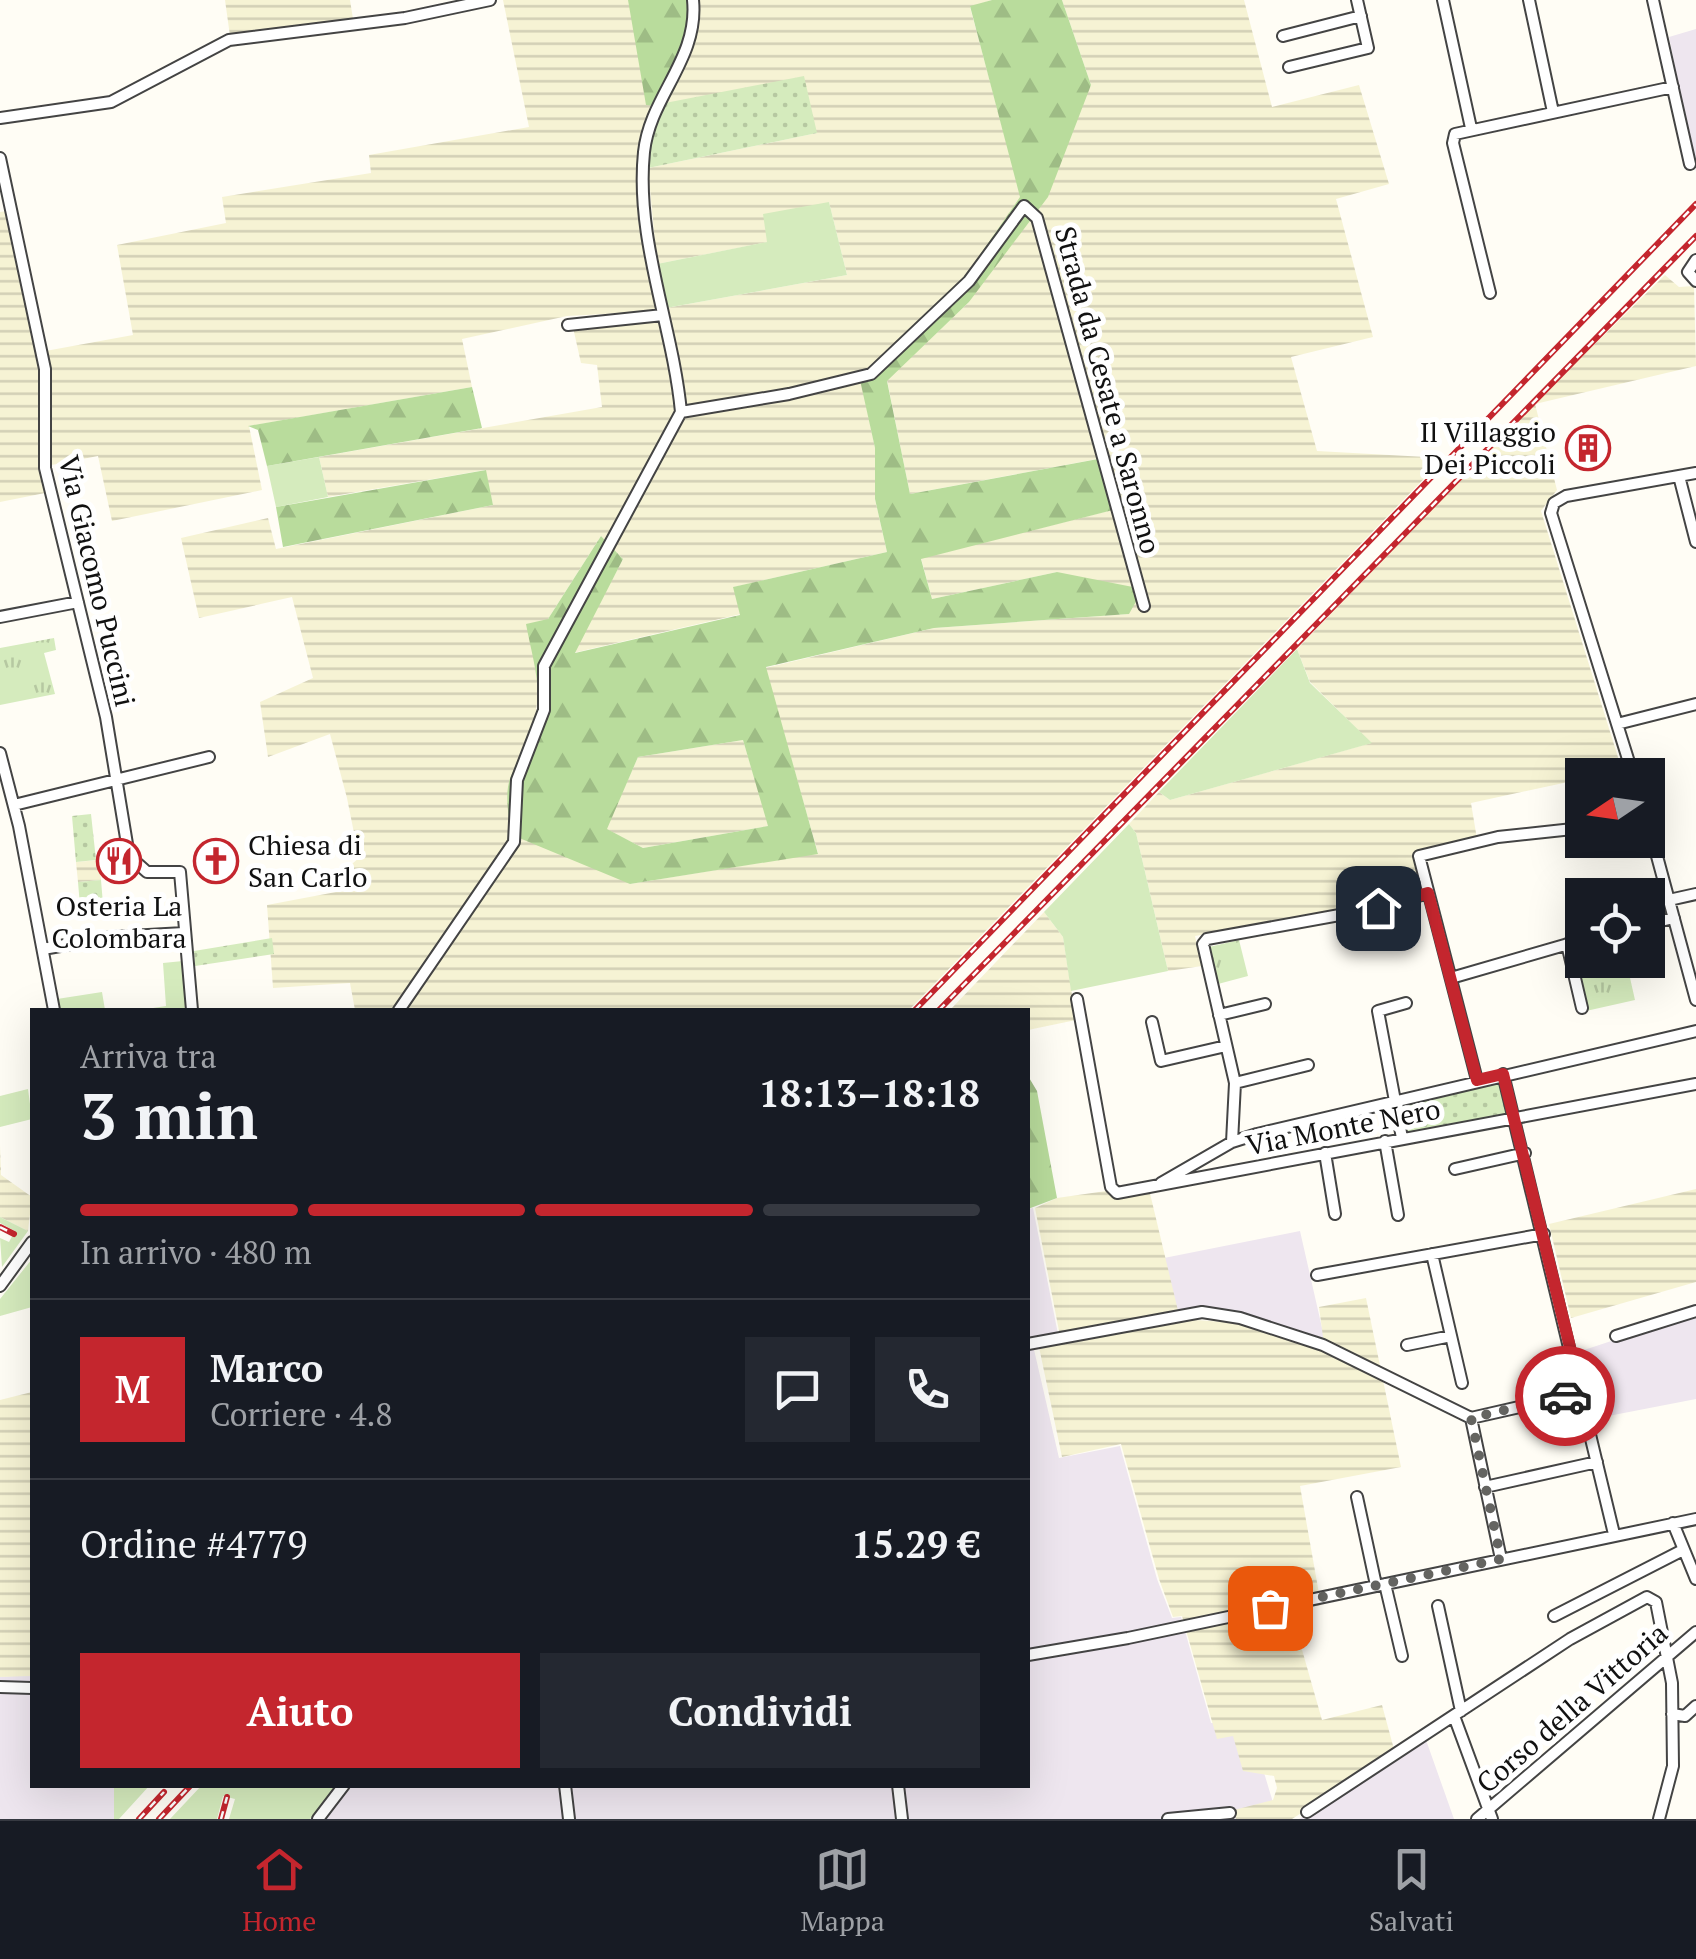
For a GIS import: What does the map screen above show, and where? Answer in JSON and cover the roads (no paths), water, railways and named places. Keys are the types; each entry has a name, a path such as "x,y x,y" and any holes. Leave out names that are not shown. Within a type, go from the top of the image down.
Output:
{"street":[{"path":"0,118 112,102 229,40 405,18 490,0"},
{"path":"400,1008 514,842 517,780 544,710 544,666 681,412 648,234 644,149 693,38 693,0"},
{"path":"1289,67 1368,48 1358,0"},
{"path":"1443,0 1472,128"},
{"path":"1528,0 1553,112"},
{"path":"1653,0 1690,164"},
{"path":"1283,36 1361,16"},
{"path":"1490,293 1453,144 1456,134 1672,87"},
{"name":"Via Giacomo Puccini","path":"0,158 45,369 46,468 118,778 129,856 147,872 180,872 184,933"},
{"name":"Strada da Cesate a Saronno","path":"681,412 788,394 872,374 969,281 1024,206 1038,218 1144,606"},
{"path":"1692,278 1696,260"},
{"path":"568,325 663,315"},
{"path":"1627,758 1553,520 1554,503 1566,496 1696,473"},
{"path":"1679,476 1696,542"},
{"path":"0,617 78,602"},
{"path":"1616,724 1696,704"},
{"path":"0,753 54,1008"},
{"path":"14,806 209,757"},
{"path":"1477,1080 1419,856 1498,837 1565,830"},
{"path":"1657,858 1696,1000"},
{"path":"1232,1142 1235,1083 1203,944 1206,939 1378,908 1428,893"},
{"path":"1669,900 1696,894"},
{"path":"1665,920 1674,918"},
{"path":"44,949 112,937 184,933 192,1008"},
{"path":"1451,978 1565,945"},
{"path":"1575,978 1582,1008"},
{"name":"Via Monte Nero","path":"1076,999 1111,1187 1117,1193 1696,1084"},
{"path":"1402,1138 1378,1010 1406,1003"},
{"path":"1219,1015 1265,1004"},
{"path":"1152,1022 1161,1061 1226,1046"},
{"path":"1151,1188 1232,1142 1477,1080 1696,1031"},
{"path":"1235,1083 1308,1065"},
{"path":"1503,1074 1614,1534"},
{"path":"1385,1141 1398,1214"},
{"path":"1325,1153 1335,1214"},
{"path":"1454,1169 1524,1153"},
{"path":"1316,1275 1544,1234"},
{"path":"0,1286 30,1247"},
{"path":"1432,1254 1462,1383"},
{"path":"1616,1336 1696,1311"},
{"path":"1030,1344 1202,1312 1240,1318 1322,1346 1471,1418 1501,1559"},
{"path":"1407,1346 1451,1336"},
{"path":"1471,1418 1581,1392"},
{"path":"1486,1487 1598,1462"},
{"path":"1357,1498 1402,1656"},
{"path":"1030,1655 1696,1519"},
{"path":"1673,1523 1696,1578"},
{"path":"1554,1616 1683,1550"},
{"path":"1307,1812 1570,1639 1647,1597 1656,1602 1672,1714 1674,1766 1659,1819"},
{"path":"1438,1606 1458,1713 1491,1814"},
{"name":"Corso della Vittoria","path":"1477,1819 1491,1814 1696,1632"},
{"path":"0,1687 30,1688"},
{"path":"1672,1714 1684,1716 1696,1706"},
{"path":"318,1819 342,1788"},
{"path":"566,1788 569,1819"},
{"path":"898,1788 902,1819"},
{"path":"1168,1819 1230,1813"}],"railway":[{"path":"917,1008 1696,204"},
{"path":"941,1008 1696,236"},
{"path":"0,1227 14,1234"},
{"path":"159,1819 188,1788"},
{"path":"139,1819 164,1792"},
{"path":"221,1819 227,1797"}],"place":[{"name":"Il Villaggio Dei Piccoli","path":"1588,448"},
{"name":"Osteria La Colombara","path":"119,861"},
{"name":"Chiesa di San Carlo","path":"216,861"}]}
